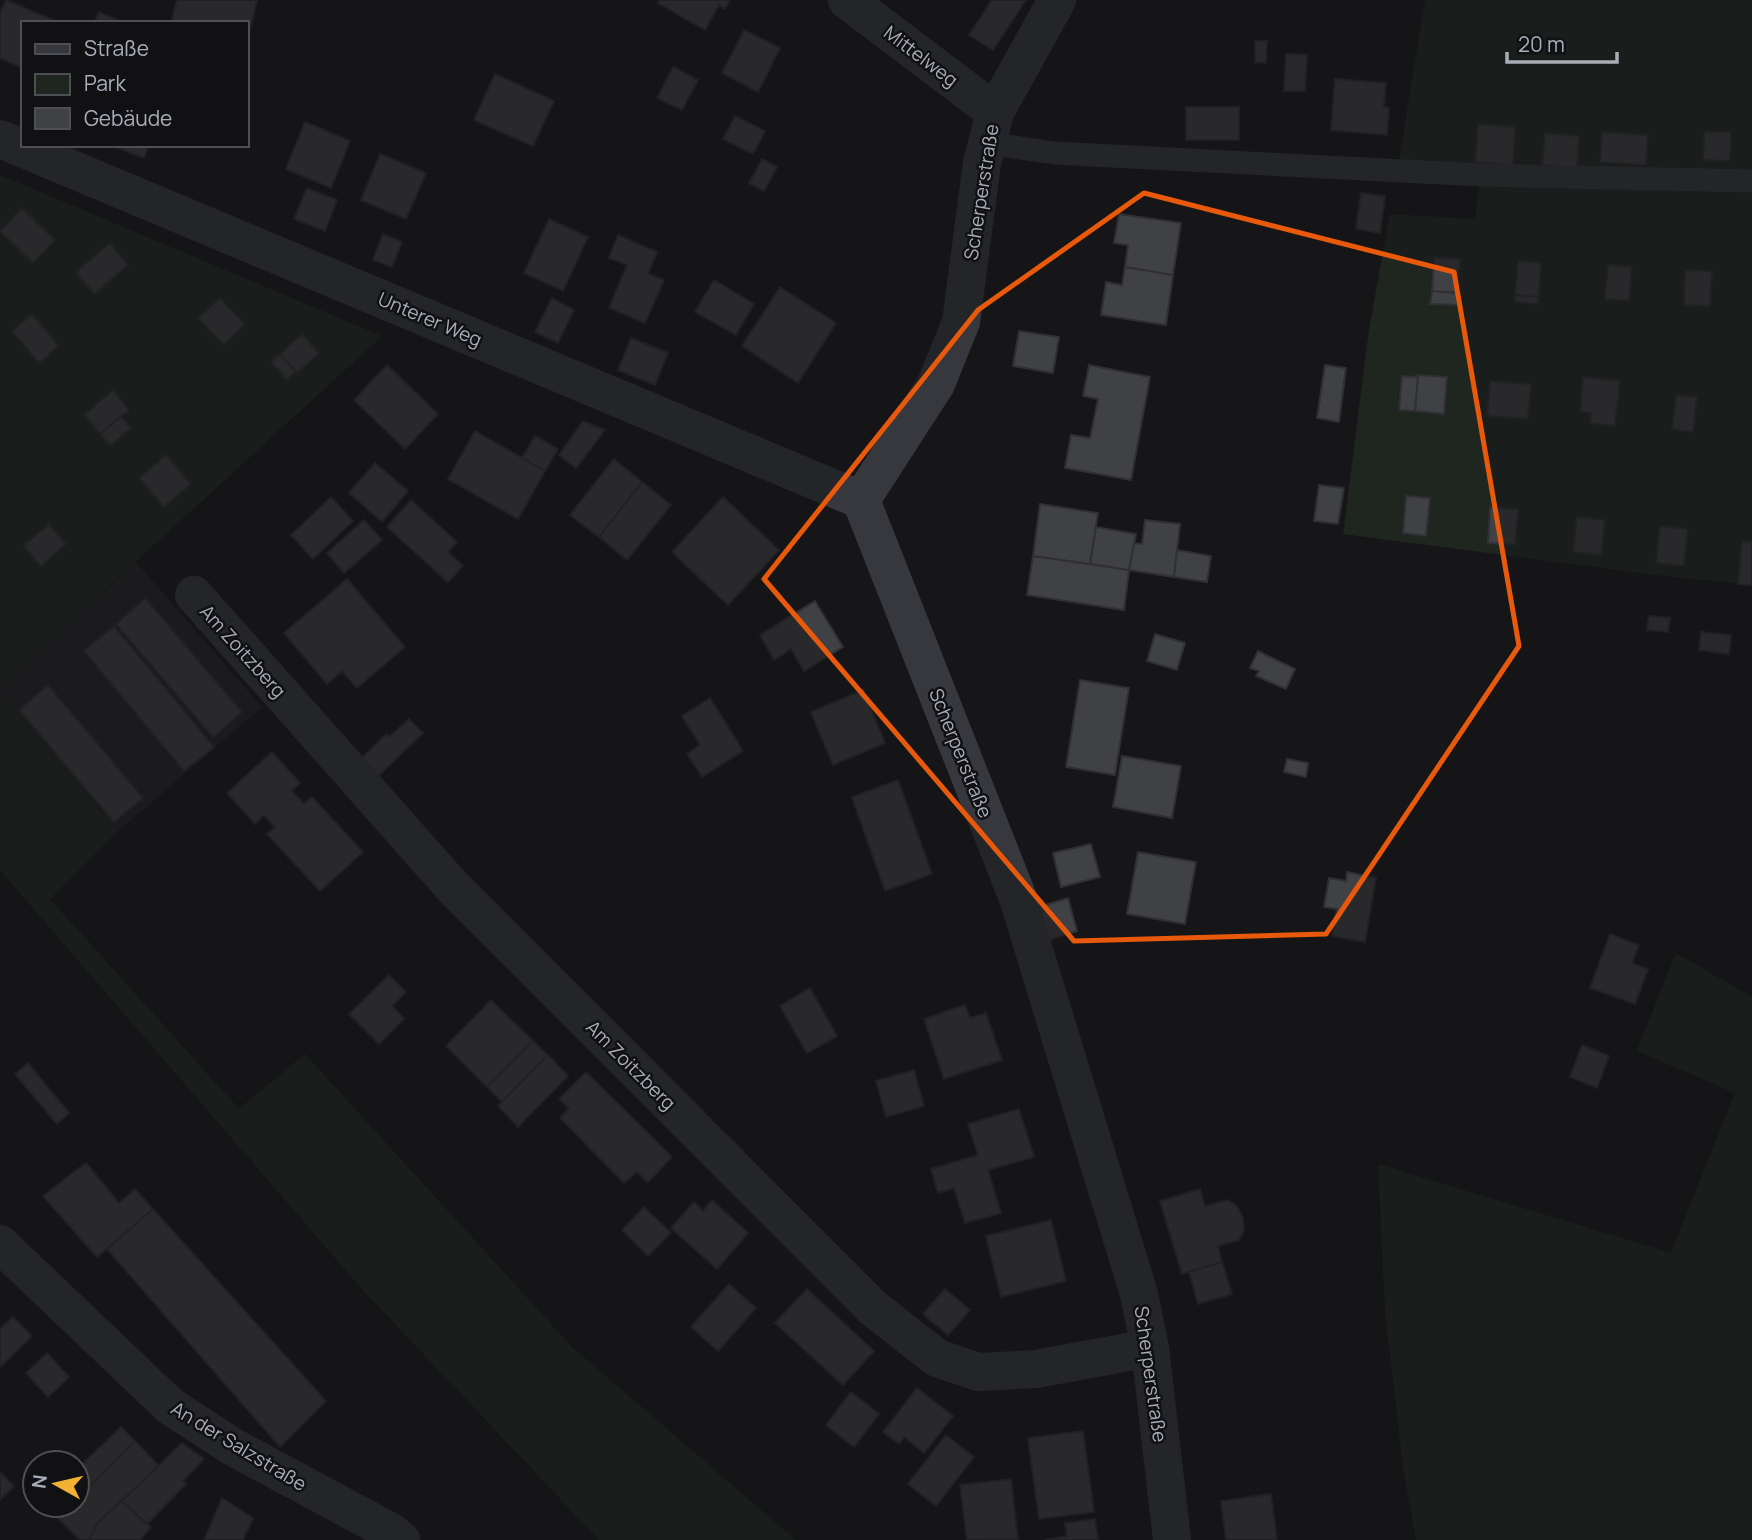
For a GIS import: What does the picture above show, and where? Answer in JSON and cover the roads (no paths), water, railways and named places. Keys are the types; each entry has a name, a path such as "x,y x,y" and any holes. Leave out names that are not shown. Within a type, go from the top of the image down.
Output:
{"street":[{"name":"Mittelweg","path":"847,0 991,127"},
{"name":"Scherperstraße","path":"1057,0 991,127 982,163 961,322 936,384 861,500 1018,898 1139,1294 1150,1348 1172,1540"},
{"name":"Unterer Weg","path":"0,139 861,500"},
{"name":"Am Zoitzberg","path":"194,595 451,885 873,1308 937,1358 978,1372 1036,1369 1150,1348"},
{"name":"An der Salzstraße","path":"0,1244 170,1406 233,1447 391,1532 401,1540"}],"lane":[{"path":"991,127 1054,153 1481,175 1752,181"}]}
